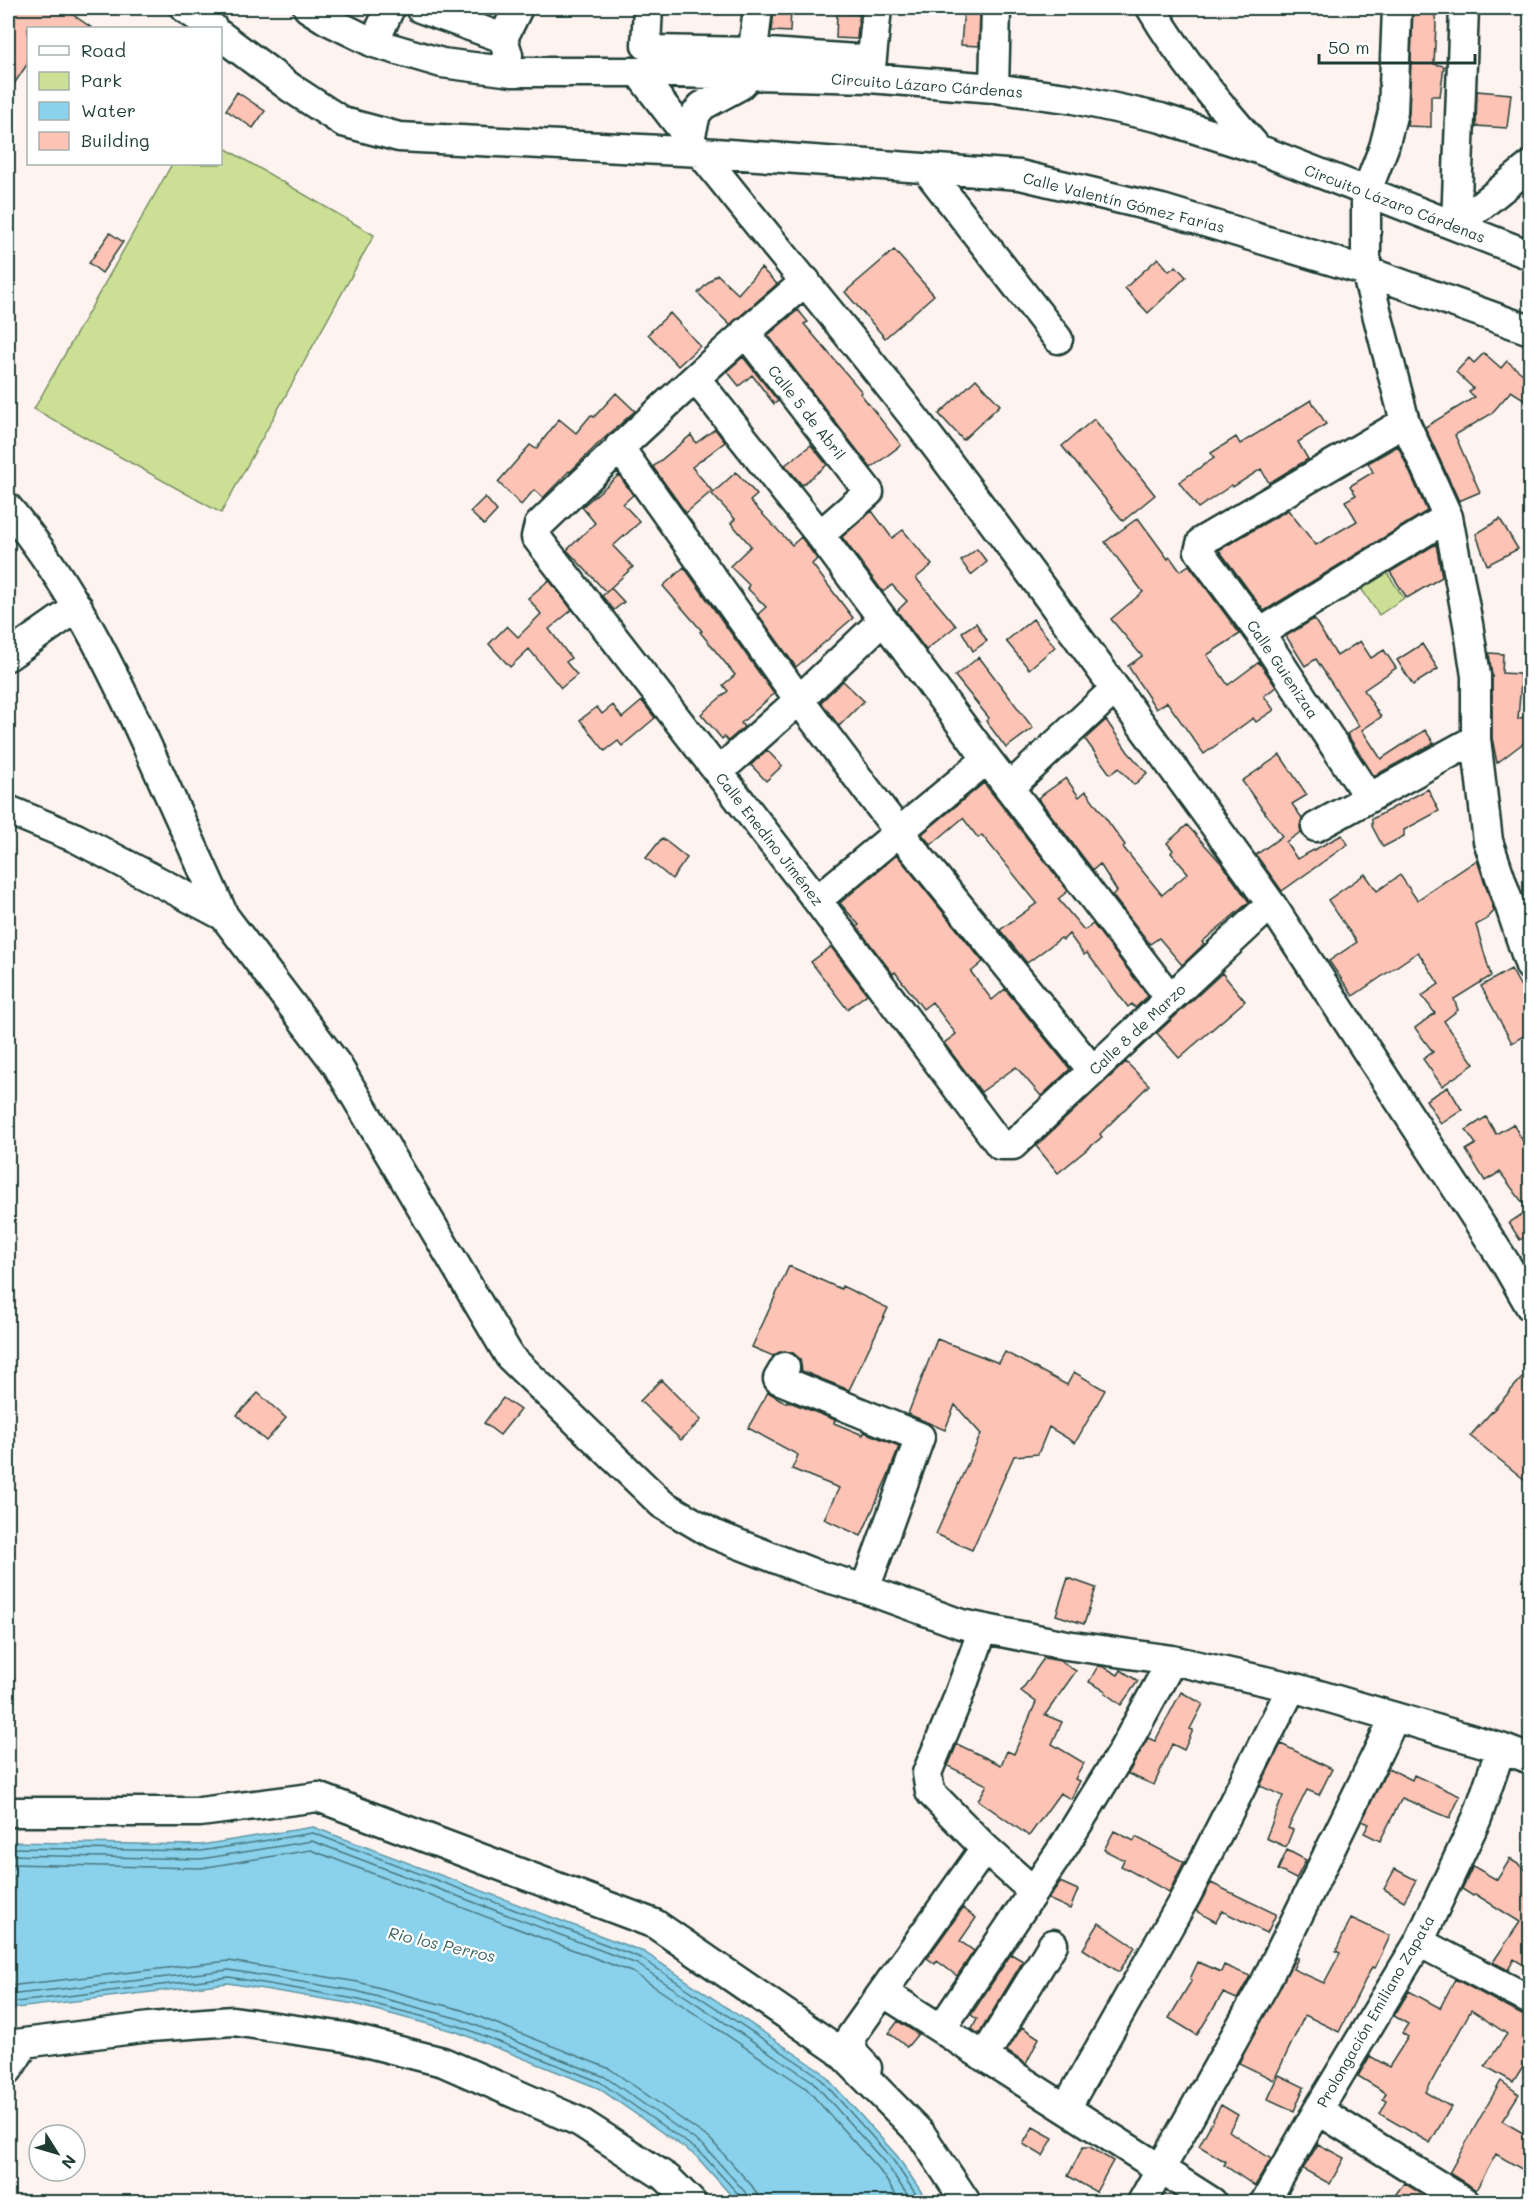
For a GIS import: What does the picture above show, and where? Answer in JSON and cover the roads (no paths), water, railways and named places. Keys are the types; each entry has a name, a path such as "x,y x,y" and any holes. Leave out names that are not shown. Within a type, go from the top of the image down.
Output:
{"street":[{"path":"185,8 212,27"},
{"path":"308,8 327,20 375,43 442,63 512,72 638,72 751,63"},
{"path":"375,43 390,8"},
{"path":"420,8 503,38"},
{"path":"512,72 503,38 518,8"},
{"path":"648,8 646,45 653,50 751,63"},
{"path":"696,145 696,114 702,106 739,86 751,63 758,8"},
{"path":"871,69 877,8"},
{"path":"994,88 996,8"},
{"path":"1151,8 1170,41 1212,97 1258,149"},
{"path":"1396,8 1393,112 1384,147 1366,193 1366,271 1405,422 1448,517 1476,676 1476,739 1488,841 1530,966"},
{"path":"1456,226 1464,8"},
{"name":"Calle Valentín Gómez Farías","path":"222,36 291,88 342,122 399,137 696,145 1020,175 1162,209 1366,271 1530,330"},
{"name":"Circuito Lázaro Cárdenas","path":"751,63 871,69 1074,99 1161,118 1258,149 1530,255"},
{"path":"638,72 932,441 1115,688 1271,904 1506,1264 1530,1306"},
{"path":"1456,226 1530,166"},
{"path":"926,168 1058,339"},
{"path":"806,281 745,332 619,447 799,700 898,832 1093,1071"},
{"name":"Calle 5 de Abril","path":"745,332 869,492 820,535"},
{"path":"696,379 820,535 987,759 1170,998"},
{"name":"Calle Guienizaa","path":"1369,798 1260,633 1199,551 1202,541 1405,422"},
{"name":"Calle Enedino Jiménez","path":"619,447 539,525 536,537 817,900 1000,1144"},
{"path":"8,508 18,539 78,607 114,673 224,916 337,1065 510,1357 662,1504 713,1534 815,1574 865,1589 961,1624 1066,1645 1172,1660 1292,1687 1501,1748 1530,1759"},
{"path":"1260,633 1448,517"},
{"path":"8,656 78,607"},
{"path":"718,772 884,620"},
{"path":"1009,788 1115,688"},
{"path":"1316,827 1476,739"},
{"path":"817,900 987,759"},
{"path":"8,810 76,838 224,916"},
{"name":"Calle 8 de Marzo","path":"1000,1144 1013,1145 1271,904"},
{"path":"784,1368 778,1379 920,1437 865,1589"},
{"path":"983,1629 927,1773 930,1792 985,1848 1033,1891"},
{"path":"941,2030 1064,1846 1122,1752 1172,1660"},
{"path":"1065,2108 1187,1894 1292,1687"},
{"path":"1142,2202 1265,1983 1395,1717"},
{"name":"Prolongación Emiliano Zapata","path":"1265,2202 1419,1942 1477,1818 1501,1748"},
{"path":"8,1812 200,1812 318,1797 655,1924 838,2050 921,2134 968,2202"},
{"path":"968,2202 926,2134 854,2054 850,2038 985,1848"},
{"path":"1419,1942 1530,2000"},
{"path":"984,2057 1053,1944"},
{"path":"883,1992 1212,2202"},
{"path":"8,2070 16,2044 150,2027 233,2020 345,2037 443,2062 580,2122 667,2178 691,2202"},
{"path":"1318,2110 1465,2202"}],"water":[{"name":"Rio los Perros","path":"313,1827 644,1952 821,2071 898,2157 928,2202 737,2202 696,2156 598,2088 457,2032 354,2004 228,1983 8,2009 8,1842 201,1845"}]}
